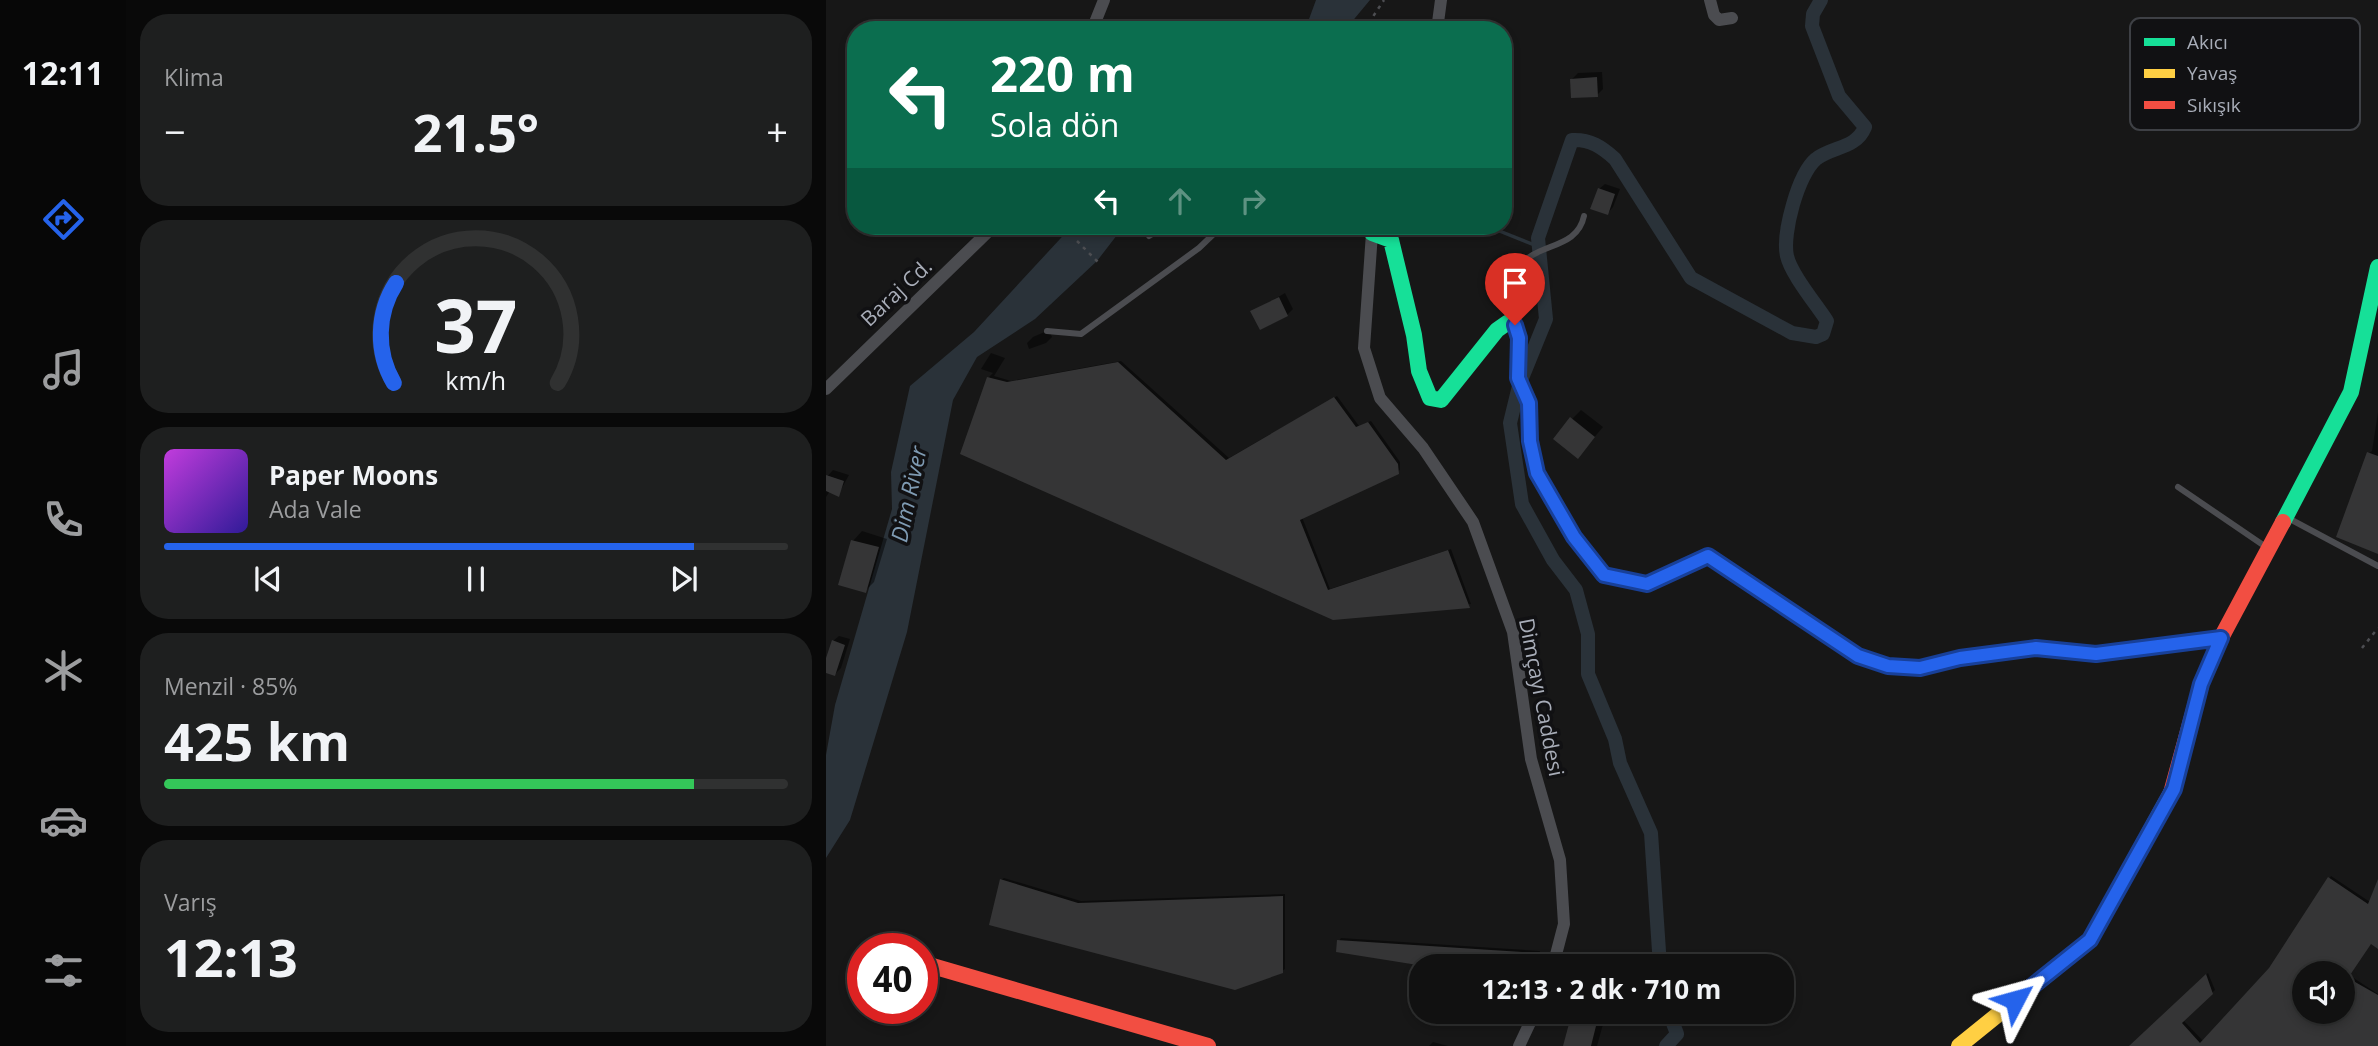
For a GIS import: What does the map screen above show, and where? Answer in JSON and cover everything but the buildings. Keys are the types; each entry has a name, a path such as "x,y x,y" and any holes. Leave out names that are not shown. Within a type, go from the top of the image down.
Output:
{"street":[{"path":"1096,21 1104,0"},
{"path":"1438,21 1441,0"},
{"path":"1710,0 1714,15 1719,20 1732,18"},
{"name":"Baraj Cd.","path":"826,389 867,345 984,235"},
{"name":"Dimçayı Caddesi","path":"1366,235 1364,348 1380,398 1423,448 1473,522 1513,632 1531,759 1560,860 1564,923 1556,954"},
{"path":"1380,235 1391,240 1395,250 1404,300 1413,326 1418,376 1430,398 1441,400 1497,330 1507,323 1515,325 1519,338 1520,382 1529,403 1530,441 1537,473 1574,537 1604,575 1647,584 1708,556 1858,656 1888,666 1920,668 1960,658 2036,648 2096,654 2221,638"},
{"path":"1959,1046 2090,940 2174,789 2201,684 2221,638 2351,392 2378,267"},
{"path":"938,968 1208,1046"},
{"path":"1519,1046 1529,1024"}],"lane":[{"path":"1515,325 1519,267 1533,253 1575,236 1581,228 1584,216"},
{"path":"1046,331 1081,334 1199,248 1213,235"},
{"path":"2178,487 2269,550"},
{"path":"2286,517 2378,566"}],"path":[{"path":"1370,21 1384,0"},
{"path":"1077,241 1101,265"},
{"path":"2362,648 2378,628"}],"water":[{"path":"1316,0 1370,0 1352,21 1308,21"},
{"name":"Dim River","path":"1064,235 1117,235 1097,261 1035,319 977,357 953,400 907,632 850,820 826,858 826,755 835,705 892,509 891,472 910,386 974,332"}],"waterway":[{"path":"1522,378 1546,319 1538,238 1572,140 1595,145 1615,159 1691,278 1792,333 1816,337 1823,334 1827,321 1789,263 1786,246 1789,220 1798,190 1809,167 1816,159 1856,139 1865,127 1839,96 1812,26 1813,14 1821,0"},
{"path":"1510,235 1537,246"},
{"path":"1519,386 1510,423 1522,504 1553,560 1576,590 1588,634 1588,674 1615,739 1620,763 1651,833 1659,954"},
{"path":"1666,1046 1677,1034 1673,1024"}],"traffic: fast":[{"path":"1377,235 1391,240 1414,335 1419,371 1430,398 1441,400 1497,330 1507,323 1515,325 1519,338 1518,378 1529,403 1530,441 1537,473 1574,537 1604,575 1615,577"},
{"path":"2283,522 2351,392 2378,267"},
{"path":"1888,666 1920,668 1960,658 2036,648 2096,654 2221,638"}],"traffic: slow":[{"path":"1959,1046 2090,940 2171,793"}],"traffic: jam":[{"path":"2171,793 2201,684 2221,638 2283,522"},
{"path":"1615,577 1647,584 1708,556 1858,656 1888,666"},
{"path":"938,968 1208,1046"}],"route":[{"path":"1515,325 1519,338 1516,356 1518,378 1529,403 1530,441 1537,473 1574,537 1604,575 1647,584 1708,556 1858,656 1888,666 1920,668 1960,658 2036,648 2096,654 2221,638 2201,684 2174,789 2090,940 2015,1000"}]}
